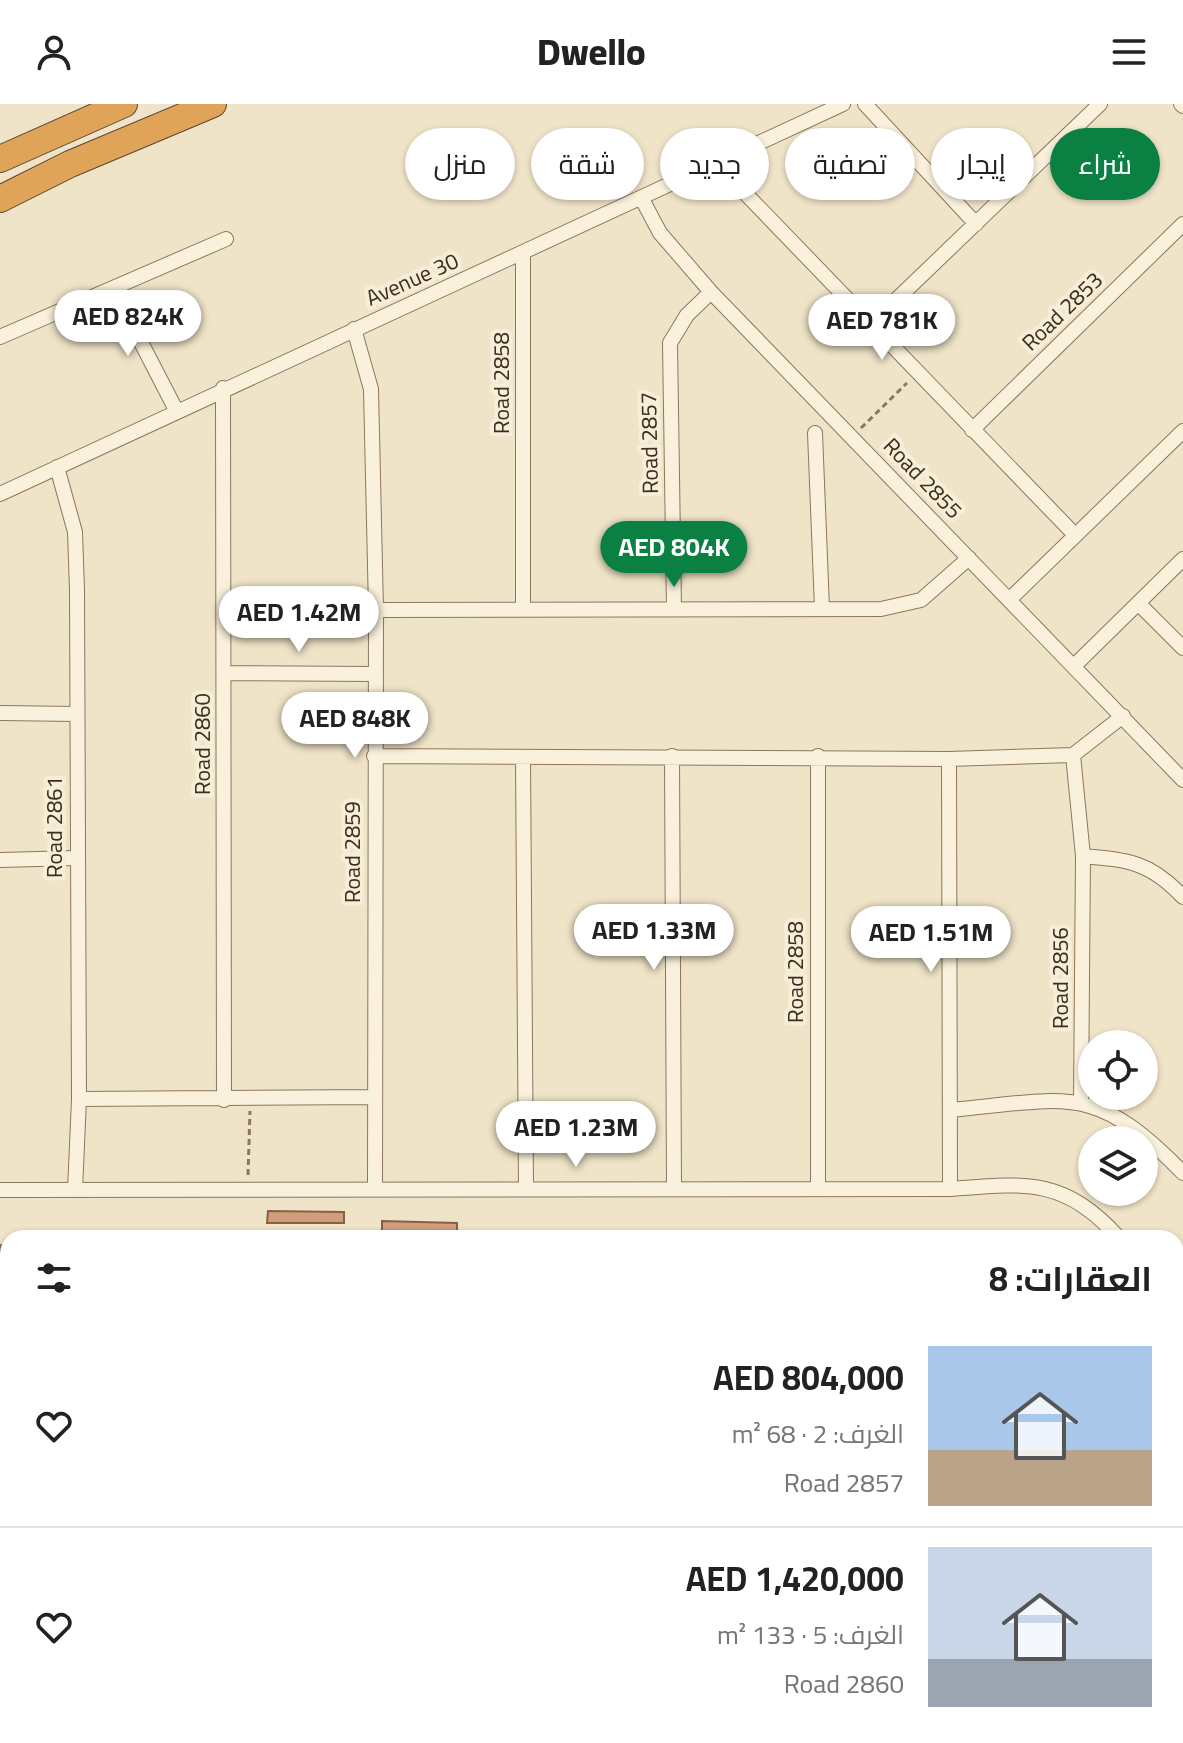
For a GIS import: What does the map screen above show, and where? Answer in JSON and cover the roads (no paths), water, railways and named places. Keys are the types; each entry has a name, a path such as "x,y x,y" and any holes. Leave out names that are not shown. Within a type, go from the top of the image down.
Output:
{"highway":[{"path":"0,159 124,104"},
{"path":"0,199 70,164 213,104"}],"street":[{"name":"Avenue 30","path":"769,138 843,104"},
{"path":"865,104 976,224"},
{"path":"871,324 1100,104"},
{"name":"Avenue 30","path":"0,494 223,388 640,200"},
{"name":"Road 2855","path":"643,200 660,233 711,292 1011,598 1183,780"},
{"path":"752,200 1075,535"},
{"name":"Road 2853","path":"972,430 1183,224"},
{"path":"0,337 226,239"},
{"name":"Road 2858","path":"523,253 523,609"},
{"path":"113,288 176,410"},
{"name":"Road 2857","path":"674,608 670,343 677,328 711,292"},
{"name":"Road 2859","path":"354,329 371,389 376,610 375,1187"},
{"name":"Road 2860","path":"223,388 224,1100"},
{"path":"1011,598 1183,431"},
{"path":"815,433 822,608"},
{"name":"Road 2861","path":"57,467 75,532 79,1099 75,1190"},
{"path":"376,610 901,607 921,600 969,558"},
{"path":"1075,665 1183,559"},
{"path":"1138,603 1183,648"},
{"path":"224,673 374,674"},
{"path":"0,713 77,714"},
{"path":"374,756 949,759 1073,755 1123,716"},
{"name":"Road 2856","path":"1073,755 1083,856 1082,1030"},
{"path":"672,756 674,1187"},
{"name":"Road 2858","path":"818,756 818,1188"},
{"path":"523,758 526,1189"},
{"path":"949,759 950,1189"},
{"path":"1083,856 1128,860 1148,867 1183,897"},
{"path":"0,860 75,858"},
{"path":"79,1099 373,1097"},
{"path":"950,1110 1078,1101"},
{"path":"1107,1110 1138,1128 1182,1169"},
{"path":"0,1190 375,1187 950,1189 1017,1184 1044,1186 1090,1210 1111,1230"}]}
